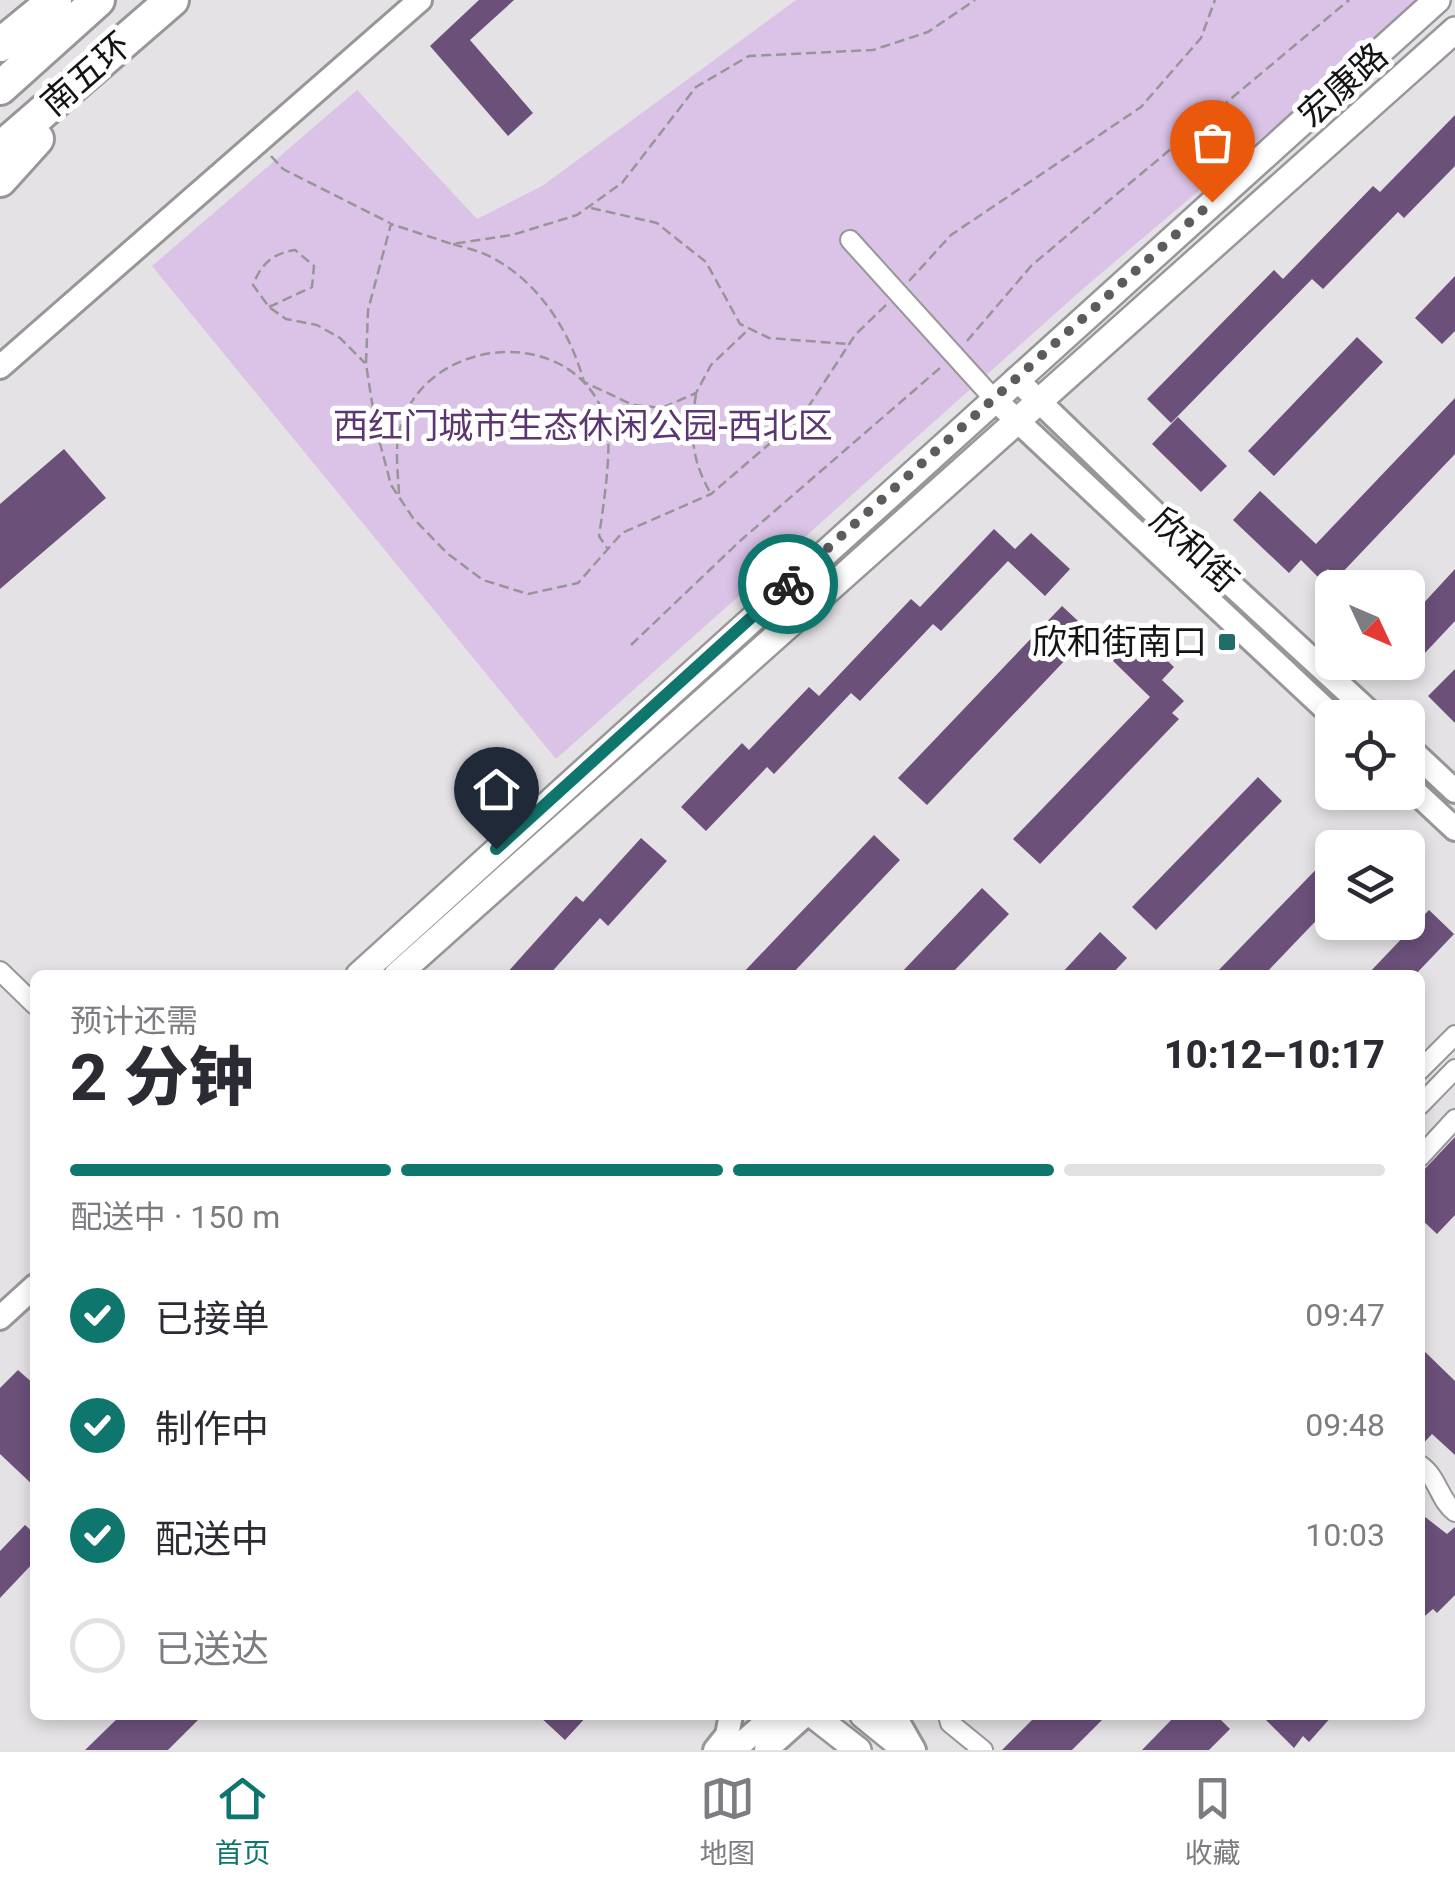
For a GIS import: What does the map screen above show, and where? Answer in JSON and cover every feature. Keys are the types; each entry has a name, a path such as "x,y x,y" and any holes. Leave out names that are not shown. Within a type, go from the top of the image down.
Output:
{"highway":[{"path":"0,45 55,0"},
{"name":"南五环","path":"0,88 98,0"},
{"name":"南五环","path":"0,150 172,0"},
{"path":"0,180 138,28"}],"main road":[{"name":"宏康路","path":"364,970 1437,0"},
{"name":"宏康路","path":"403,970 1455,30"},
{"path":"819,1720 858,1750"},
{"path":"869,1720 906,1750"}],"street":[{"path":"0,367 420,0"},
{"path":"850,240 993,398"},
{"name":"欣和街","path":"1016,379 1356,700"},
{"name":"欣和街","path":"993,398 1315,700"},
{"path":"1169,565 1162,554 1166,546 1178,542 1189,546"},
{"path":"1425,763 1455,791"},
{"path":"1425,794 1430,796 1441,786 1435,772"},
{"path":"1425,800 1455,829"},
{"path":"0,971 30,1000"},
{"path":"1425,1065 1455,1035"},
{"path":"1425,1099 1455,1069"},
{"path":"1425,1151 1455,1120"},
{"path":"0,1318 30,1291"},
{"path":"1425,1468 1432,1473 1449,1509 1455,1512"},
{"path":"715,1750 727,1735 730,1720"},
{"path":"734,1750 768,1720"},
{"path":"766,1750 799,1720"},
{"path":"896,1720 914,1750"},
{"path":"949,1720 982,1750"}],"path":[{"path":"452,244 512,236 578,215 622,183 696,88 748,56 873,50 928,32 975,0"},
{"path":"391,224 368,310 366,364 376,428 391,484 414,518 447,553 483,580 528,594 578,583 622,533 711,494 803,415 849,344 950,235 1141,107 1201,38 1216,0"},
{"path":"631,645 740,541 954,356 1032,265 1349,0"},
{"path":"258,142 283,169 391,224 491,257 526,283 565,329 584,382 606,422 606,492 599,536 608,549"},
{"path":"588,208 657,223 706,262 740,324 769,338 849,344"},
{"path":"268,307 312,287 314,266 295,250 277,253 258,271 253,285 268,307 286,319 317,325 340,338 366,364"},
{"path":"711,494 692,456 691,424 696,393 711,366 750,328"},
{"path":"399,496 400,426 416,394 443,371 481,356 516,350 550,356 584,382 633,406 662,408 696,393"}],"green space":[{"name":"西红门城市生态休闲公园-西北区","path":"796,0 1424,0 1085,287 556,759 152,266 357,90 477,219 542,186"}],"building":[{"path":"479,0 514,0 470,40 533,113 508,136 430,46"},
{"path":"1455,115 1455,166 1404,218 1398,212 1323,289 1312,279 1171,423 1147,399 1274,270 1283,279 1373,186 1380,192"},
{"path":"1455,276 1455,331 1442,344 1415,318"},
{"path":"1357,337 1383,362 1274,476 1248,451"},
{"path":"1455,398 1455,454 1345,570 1315,570 1315,574 1301,560 1289,573 1233,520 1260,491 1316,544"},
{"path":"1178,417 1227,466 1201,492 1152,444"},
{"path":"64,449 106,498 0,589 0,504"},
{"path":"994,529 1015,549 1031,533 1070,569 1045,596 1008,561 941,631 933,624 860,701 851,693 774,774 767,767 706,831 681,807 742,743 749,750 809,687 819,696 911,599 920,607"},
{"path":"1455,569 1455,621 1425,653 1425,602"},
{"path":"1062,606 1091,633 927,805 898,778"},
{"path":"1134,629 1174,667 1162,680 1184,701 1172,713 1179,719 1040,864 1013,839 1150,697 1108,656"},
{"path":"1455,669 1455,723 1428,696"},
{"path":"1258,777 1282,801 1156,930 1132,907"},
{"path":"874,835 900,860 796,970 746,970"},
{"path":"641,838 667,861 608,926 600,918 553,970 509,970 576,896 583,902"},
{"path":"1315,871 1315,922 1269,970 1219,970"},
{"path":"982,888 1009,914 955,970 904,970"},
{"path":"1429,910 1454,934 1420,970 1372,970 1400,940 1425,940 1425,914"},
{"path":"1100,932 1127,958 1116,970 1065,970"},
{"path":"1455,1137 1455,1215 1437,1234 1425,1223 1425,1169"},
{"path":"1425,1352 1455,1381 1455,1455 1432,1434 1425,1442"},
{"path":"18,1370 30,1381 30,1482 0,1454 0,1388"},
{"path":"1425,1517 1447,1534 1455,1527 1455,1595 1437,1613 1433,1609 1425,1616"},
{"path":"25,1525 30,1530 30,1566 0,1598 0,1551"},
{"path":"116,1720 198,1720 168,1750 85,1750"},
{"path":"543,1720 583,1720 565,1740"},
{"path":"1032,1720 1102,1720 1072,1750 1002,1750"},
{"path":"1171,1720 1221,1720 1230,1729 1209,1750 1142,1750"},
{"path":"1266,1720 1329,1720 1309,1742 1303,1736 1294,1748"}],"way so far":[{"path":"788,584 1212,202"}],"place":[{"name":"欣和街南口","path":"1227,642"}],"route":[{"path":"496,849 788,584"}]}
